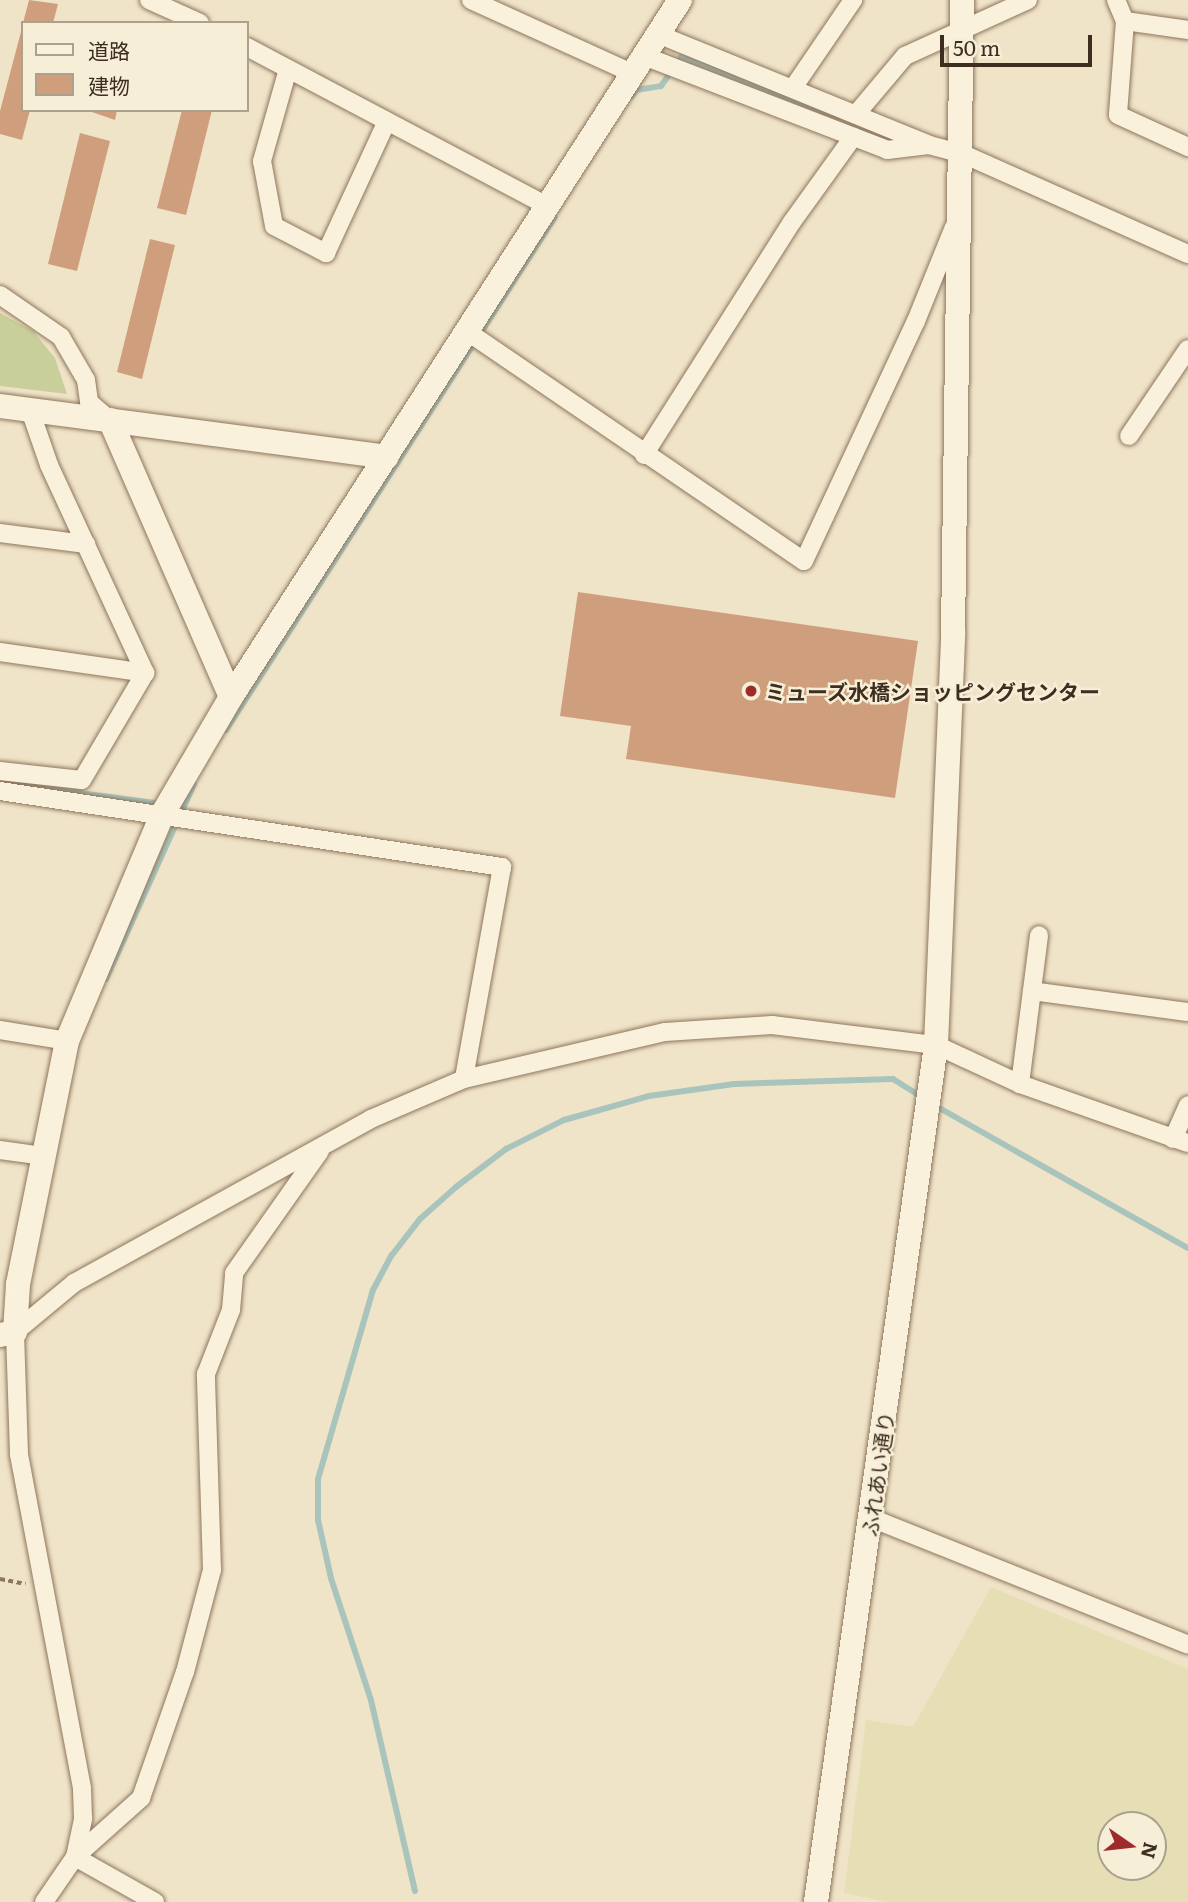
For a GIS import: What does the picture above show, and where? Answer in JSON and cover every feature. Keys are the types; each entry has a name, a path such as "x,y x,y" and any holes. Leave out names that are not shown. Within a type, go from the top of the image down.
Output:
{"street":[{"path":"149,0 197,21 195,0"},
{"path":"471,0 638,64 887,150 929,145"},
{"path":"75,1857 83,1818 82,1788 41,1586 19,1454 7,1334 66,1041 163,813 231,696 387,457 465,330 638,64 660,35 680,0"},
{"path":"793,88 853,0"},
{"name":"ふれあい通り","path":"816,1902 936,1045 953,633 963,154 962,0"},
{"path":"858,113 905,56 1028,0"},
{"path":"1116,0 1125,21 1118,115 1188,147"},
{"path":"1125,21 1188,30"},
{"path":"660,35 858,113 929,145 963,154 1188,254"},
{"path":"248,48 547,205"},
{"path":"288,69 262,161 274,226 326,253 387,121"},
{"path":"644,455 792,222 853,137"},
{"path":"465,330 644,455 804,561 916,321 961,210"},
{"path":"0,295 61,337 86,380 89,402 110,420 231,696"},
{"path":"1129,436 1188,349"},
{"path":"0,406 387,457"},
{"path":"30,410 86,544 145,673"},
{"path":"0,533 86,544"},
{"path":"0,652 145,673"},
{"path":"0,771 82,780 145,673"},
{"path":"0,791 163,813 502,867 464,1079"},
{"path":"1020,1084 1039,935"},
{"path":"1032,991 1188,1012"},
{"path":"7,1334 74,1283 324,1145 464,1079 665,1032 772,1025 936,1045 1020,1084 1181,1141 1188,1105"},
{"path":"0,1030 66,1041"},
{"path":"44,1902 75,1857 141,1798 185,1672 212,1570 206,1374 231,1310 234,1273 324,1145"},
{"path":"0,1150 43,1156"},
{"path":"871,1518 1188,1645"},
{"path":"75,1857 155,1902"}],"path":[{"path":"0,1579 41,1586"}],"shaded area":[{"path":"991,1587 1188,1669 1188,1902 887,1902 844,1893 866,1720 913,1727"}],"green space":[{"path":"0,313 33,331 55,358 67,394 0,386"}],"building":[{"path":"29,0 58,4 54,21 24,21"},
{"path":"21,32 21,112 29,112 22,140 0,134 0,111"},
{"path":"92,112 117,112 115,120"},
{"path":"181,112 212,112 186,215 157,208"},
{"path":"80,133 110,141 77,271 48,264"},
{"path":"150,239 175,245 142,379 117,372"},
{"path":"578,592 918,641 895,798 626,759 631,726 560,716"}],"waterway":[{"path":"632,96 636,90 661,86 681,57 839,117"},
{"path":"226,730 555,217"},
{"path":"12,784 161,804"},
{"path":"106,979 194,784"},
{"path":"415,1891 371,1700 331,1578 318,1520 318,1479 373,1290 392,1255 420,1219 456,1187 506,1149 564,1120 649,1096 734,1084 893,1079 922,1097"},
{"path":"934,1105 1188,1248"}],"place":[{"name":"ミューズ水橋ショッピングセンター","path":"751,691"}]}
